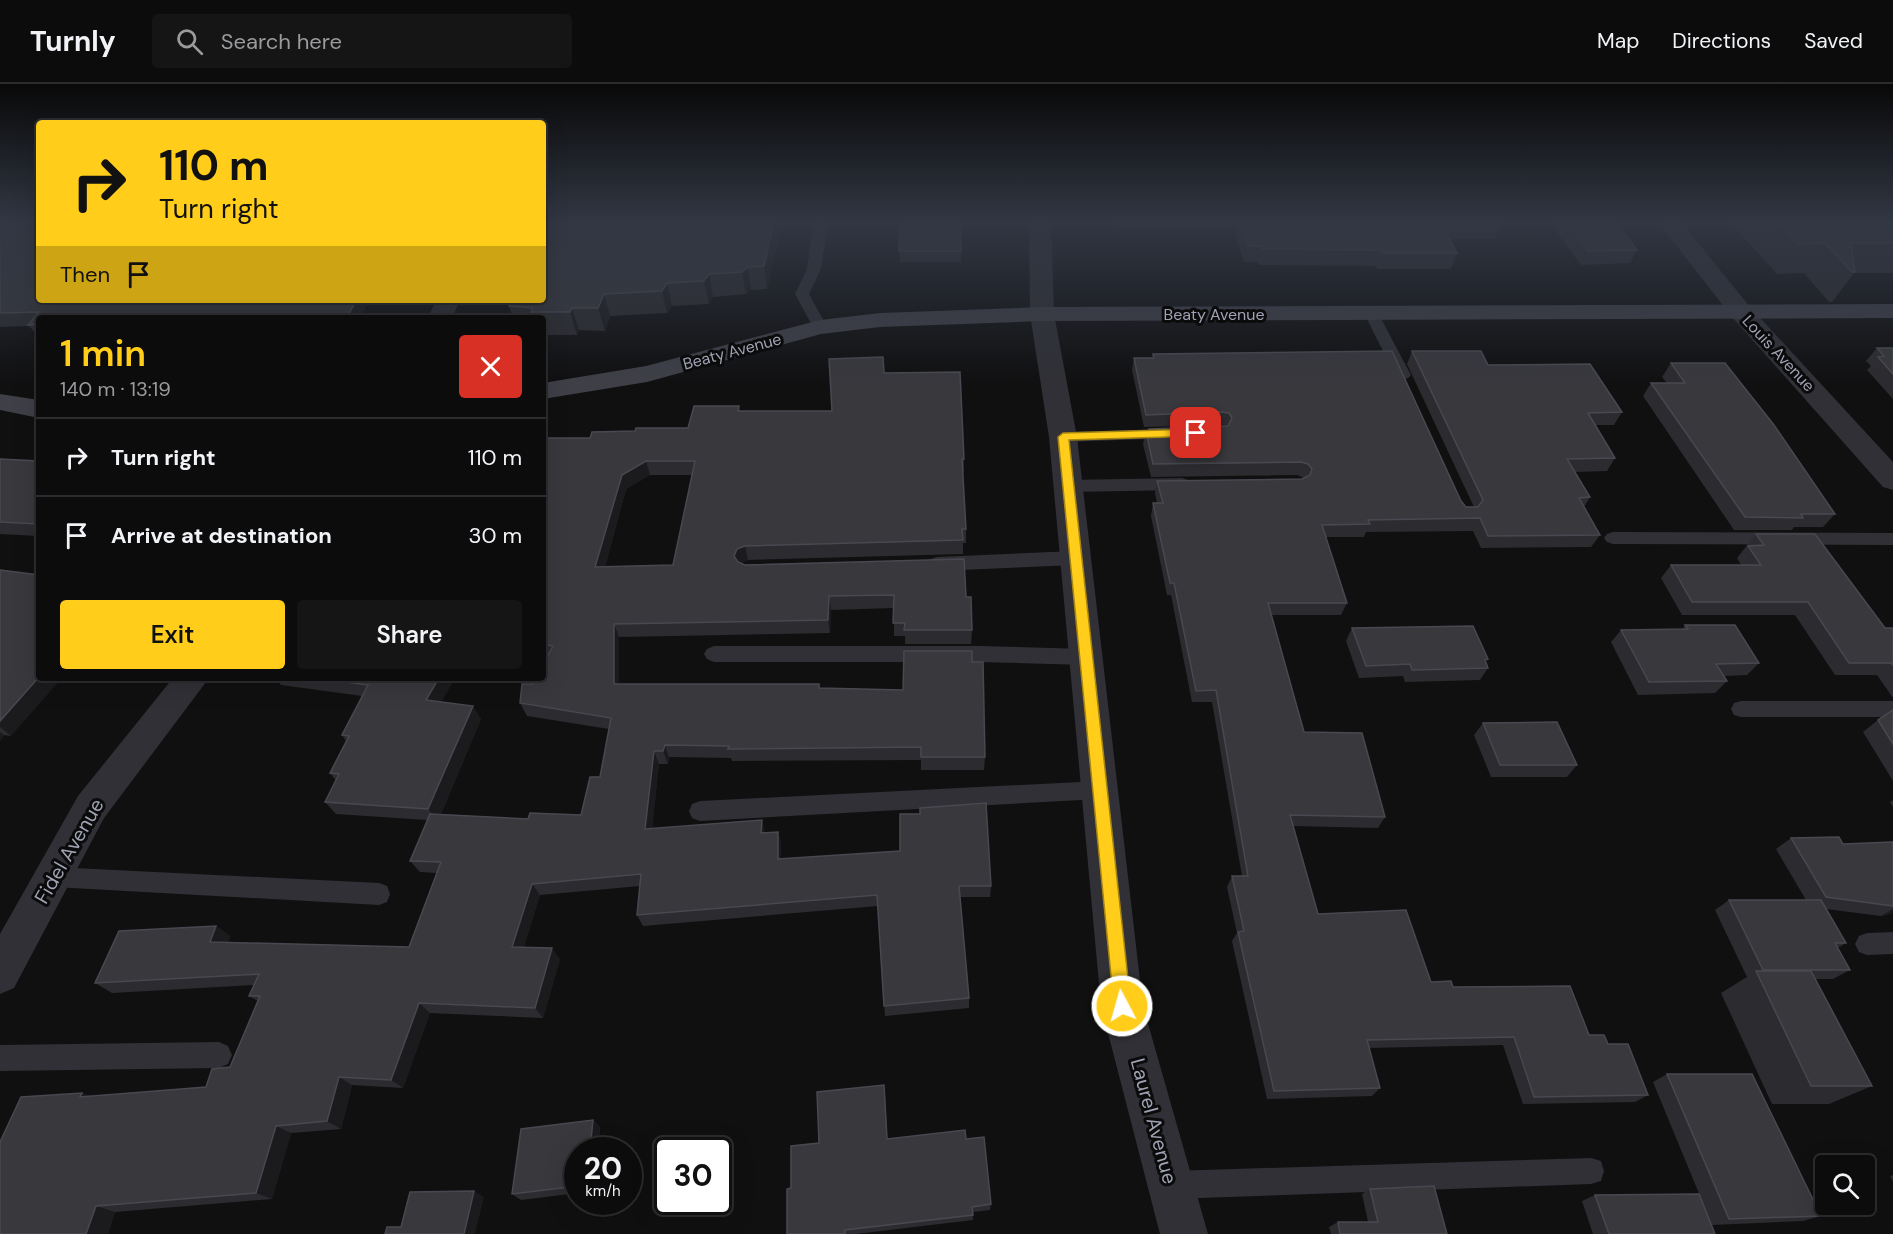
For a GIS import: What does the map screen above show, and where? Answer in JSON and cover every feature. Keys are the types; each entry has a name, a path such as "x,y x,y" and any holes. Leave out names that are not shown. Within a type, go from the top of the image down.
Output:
{"street":[{"name":"Laurel Avenue","path":"1041,276 1042,314 1050,345 1063,437 1122,1006 1184,1234"},
{"name":"Louis Avenue","path":"1712,276 1741,312 1892,478"},
{"name":"Beaty Avenue","path":"546,391 647,374 820,327 880,320 1042,314 1893,311"},
{"path":"0,402 36,408"},
{"name":"Fidel Avenue","path":"0,974 92,807 190,681"}],"lane":[{"path":"811,276 802,294 820,327"},
{"path":"1371,313 1408,386"},
{"path":"1063,437 1185,434"},
{"path":"1068,486 1197,484"},
{"path":"1613,538 1893,539"},
{"path":"915,565 1075,558"},
{"path":"714,654 979,654 1086,657"},
{"path":"1741,709 1893,709"},
{"path":"700,812 1100,790"},
{"path":"54,877 242,885 379,894"},
{"path":"1867,944 1893,943"},
{"path":"0,1058 219,1055"},
{"path":"1171,1185 1591,1171"}],"building":[{"path":"0,276 36,276 36,303 354,303 348,315 0,313"},
{"path":"546,276 708,276 704,281 667,283 662,291 604,294 598,308 572,308 570,312 531,312 533,308 509,306 510,303 546,303"},
{"path":"36,316 36,324 28,325"},
{"path":"1877,348 1893,348 1893,374 1878,357 1884,356"},
{"path":"1392,351 1461,501 1466,507 1478,507 1483,500 1412,351 1481,351 1488,365 1590,364 1622,412 1588,413 1615,458 1567,459 1590,497 1579,498 1600,535 1488,536 1480,518 1368,520 1370,524 1322,525 1347,603 1268,603 1304,732 1362,733 1385,817 1290,815 1318,914 1406,910 1431,982 1451,981 1453,987 1570,986 1589,1035 1604,1035 1608,1044 1628,1044 1648,1095 1534,1097 1514,1037 1367,1040 1380,1088 1274,1091 1238,932 1244,931 1232,876 1248,876 1216,690 1196,691 1174,583 1170,583 1153,503 1163,503 1157,481 1302,479 1310,475 1312,469 1308,464 1301,462 1153,464 1146,431 1150,431 1149,429 1228,426 1232,418 1229,413 1222,412 1146,415 1134,358 1154,358 1153,354"},
{"path":"883,357 884,373 960,372 966,529 962,529 963,540 745,546 737,549 734,556 738,562 745,565 964,559 966,597 971,597 972,630 904,630 905,623 893,623 894,595 829,596 828,620 614,624 614,684 819,684 819,688 903,690 904,651 972,651 972,662 983,662 985,757 921,757 921,747 728,749 729,746 665,745 663,751 654,751 645,829 762,820 761,833 778,832 778,859 900,851 900,814 920,814 920,808 986,803 991,886 959,886 969,998 884,1006 877,895 637,915 641,874 532,884 512,947 552,948 535,1008 419,1003 391,1080 339,1077 327,1121 276,1126 256,1193 96,1206 86,1234 0,1234 0,1142 21,1097 82,1093 80,1097 206,1087 212,1069 230,1067 260,996 249,996 259,974 95,983 119,931 216,926 210,942 409,947 441,862 410,861 430,814 528,819 530,813 581,815 590,777 600,777 611,718 520,703 522,684 546,681 546,659 553,646 546,645 546,438 590,438 592,432 635,431 636,428 688,428 694,406 739,406 738,411 832,411 829,359","holes":["646,461 695,461 673,565 595,567 622,475"]},
{"path":"1671,363 1725,363 1774,425 1835,514 1801,514 1803,518 1745,517 1651,383 1685,383"},
{"path":"0,459 36,461 36,524 0,522"},
{"path":"1756,534 1815,534 1885,628 1893,628 1893,665 1891,663 1849,663 1808,602 1692,602 1671,565 1761,565 1748,546 1764,545"},
{"path":"0,570 36,575 36,680 0,721"},
{"path":"1685,625 1735,625 1759,663 1716,664 1727,681 1649,682 1621,630 1688,629"},
{"path":"1473,626 1488,659 1485,660 1488,668 1412,670 1410,664 1366,666 1352,628"},
{"path":"338,681 437,681 426,700 473,706 428,809 325,802 339,774 330,773 349,736 342,735 368,685"},
{"path":"1893,710 1893,744 1878,720"},
{"path":"1557,722 1577,765 1500,765 1483,723"},
{"path":"1839,837 1843,844 1893,842 1893,906 1826,897 1791,838"},
{"path":"1729,900 1821,900 1846,943 1835,943 1850,970 1763,970"},
{"path":"1756,971 1811,971 1872,1086 1811,1086"},
{"path":"1667,1074 1752,1074 1815,1204 1815,1215 1821,1216 1729,1219"},
{"path":"884,1085 887,1139 965,1130 966,1139 984,1137 991,1204 972,1207 973,1215 845,1230 845,1234 787,1234 787,1189 791,1188 791,1146 819,1143 817,1092"},
{"path":"593,1120 591,1137 564,1137 564,1188 512,1194 521,1129"},
{"path":"1434,1186 1447,1234 1340,1234 1338,1222 1378,1222 1370,1189"},
{"path":"474,1191 464,1234 385,1234 387,1227 401,1227 410,1192"},
{"path":"1699,1194 1715,1234 1609,1234 1595,1195"}],"route":[{"path":"1122,1006 1063,437 1196,433"}]}
